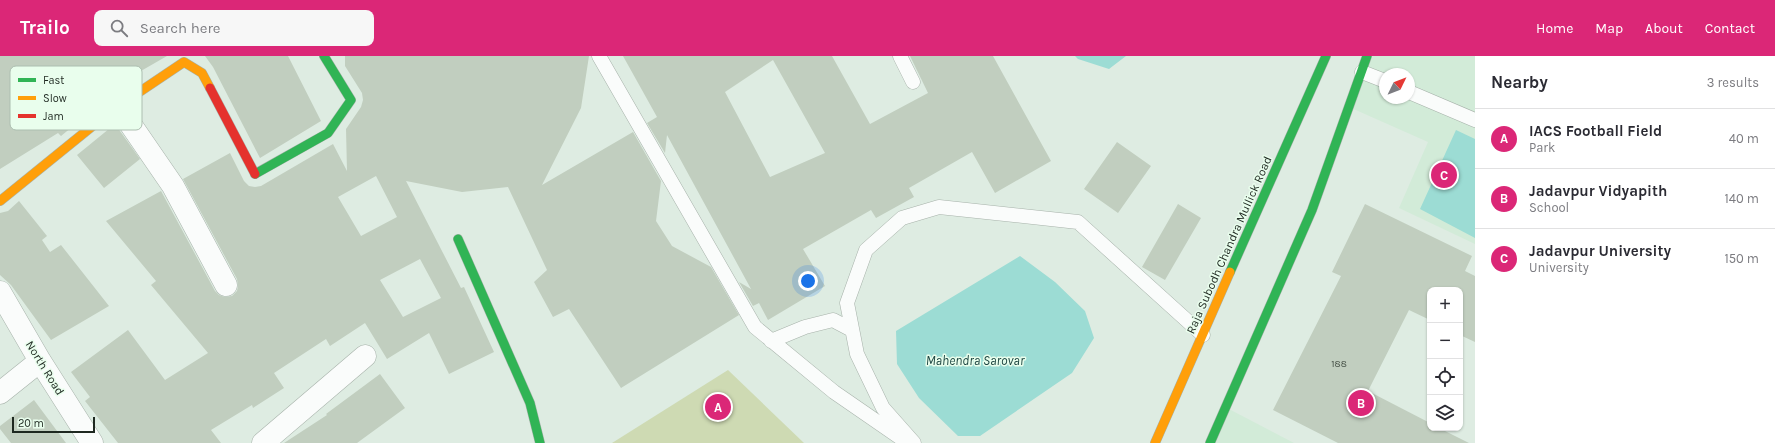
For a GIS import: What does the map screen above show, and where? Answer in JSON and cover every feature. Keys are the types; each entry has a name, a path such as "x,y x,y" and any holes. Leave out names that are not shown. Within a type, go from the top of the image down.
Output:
{"main road":[{"path":"142,89 184,59 202,72 255,175 328,133 351,100 324,56"},
{"name":"Raja Subodh Chandra Mullick Road","path":"1155,443 1326,56"},
{"path":"1210,443 1312,210 1367,56"},
{"path":"0,202 88,130"},
{"path":"458,239 530,403 540,443"}],"street":[{"path":"134,130 173,186 226,285"},
{"name":"North Road","path":"0,292 40,361 92,443"},
{"path":"263,443 365,356"},
{"path":"0,393 40,361"}],"lane":[{"path":"599,56 755,327 834,392 908,443"},
{"path":"900,56 912,82"},
{"path":"1362,72 1379,79"},
{"path":"1415,95 1475,120"},
{"path":"914,443 883,408 857,354 847,303 866,250 902,218 939,207 1078,222 1203,335"},
{"path":"771,341 805,327 833,320 852,330"}],"shaded area":[{"path":"1368,56 1475,56 1475,244 1399,208 1428,142 1349,107"},
{"path":"728,370 804,443 612,443"},
{"path":"1227,408 1294,443 1211,443"}],"water":[{"path":"1075,56 1126,56 1109,69 1078,59"},
{"path":"1456,130 1475,139 1475,238 1420,209"},
{"name":"Mahendra Sarovar","path":"1020,256 1055,282 1085,311 1094,338 1072,373 980,436 958,436 919,398 897,364 896,331"}],"building":[{"path":"0,56 167,56 142,70 142,66 10,66 10,130 68,130 61,136 58,133 0,169"},
{"path":"205,56 288,56 321,121 260,158 213,67"},
{"path":"345,56 589,56 581,108 542,185 633,132 661,181 656,221 672,246 711,267 739,315 621,388 569,309 553,317 534,282 547,270 508,187 462,192 406,181 461,288 464,287 494,352 449,374 429,333 387,359 365,323 330,346 326,339 274,373 284,388 253,408 252,405 211,430 221,443 118,443 85,401 90,397 71,372 128,330 165,380 208,353 151,285 156,281 106,221 161,191 215,291 219,295 225,297 232,296 237,291 237,279 183,179 230,153 244,181 249,186 261,186 333,144 347,171 346,129 361,107 363,100 362,93 345,66","holes":["376,176 397,217 361,236 338,197","420,259 441,298 403,317 380,280"]},
{"path":"623,56 832,56 870,124 928,93 910,56 993,56 1051,161 995,193 972,152 909,188 914,197 876,218 871,210 803,249 825,286 768,320 759,303 753,306 739,282 751,289 667,135 665,153 647,123 657,117","holes":["773,60 825,153 770,177 725,92"]},
{"path":"108,130 119,130 140,159 104,188 77,155"},
{"path":"1117,142 1151,166 1118,213 1084,189"},
{"path":"19,201 47,236 42,240 50,252 61,245 109,306 51,340 11,285 0,275 0,213 8,211"},
{"path":"1178,204 1201,218 1165,280 1142,267"},
{"path":"1365,204 1472,256 1465,271 1475,276 1475,342 1463,336 1463,287 1427,287 1427,319 1409,310 1368,391 1427,421 1427,431 1445,431 1469,443 1338,443 1273,410 1341,276 1332,272"},
{"path":"380,374 405,408 357,443 284,443 327,415 326,414"},
{"path":"34,400 66,443 11,443 0,429 0,426"}],"traffic: fast":[{"path":"255,174 328,133 351,100 324,56"},
{"path":"1230,272 1326,56"},
{"path":"1210,443 1312,210 1367,56"},
{"path":"458,239 530,403 540,443"}],"traffic: slow":[{"path":"142,90 184,62 202,73 210,88"},
{"path":"0,201 88,130"},
{"path":"1155,443 1230,272"}],"traffic: jam":[{"path":"210,88 255,174"}],"place":[{"name":"Jadavpur University","path":"1444,175"},
{"name":"Jadavpur Vidyapith","path":"1361,403"},
{"name":"IACS Football Field","path":"718,407"}]}
